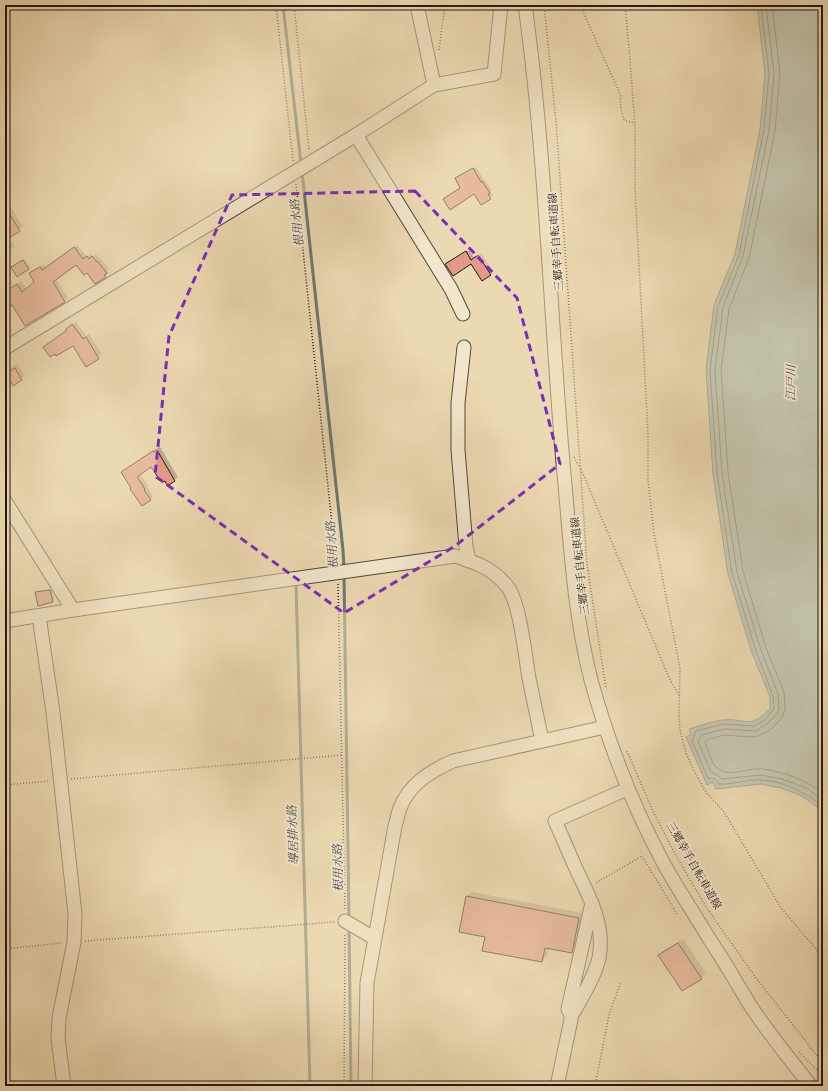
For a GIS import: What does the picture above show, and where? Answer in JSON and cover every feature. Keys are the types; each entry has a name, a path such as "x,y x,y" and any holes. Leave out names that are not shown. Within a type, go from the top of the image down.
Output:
{"street":[{"path":"417,5 434,86"},
{"path":"5,348 434,86 494,74 501,5"},
{"path":"525,5 531,45 538,121 559,415 570,542 580,627 591,677 605,727 628,789 651,838 676,885 752,1008 809,1085"},
{"path":"356,135 451,289 463,314"},
{"path":"464,347 458,403 458,450 466,546 469,560"},
{"path":"5,501 73,610"},
{"path":"5,621 455,556 478,563 495,573 508,587 516,605 542,741"},
{"path":"39,616 53,712 75,914 74,942 60,1018 58,1038 64,1086"},
{"path":"366,1086 367,983 395,826 400,808 407,794 419,781 435,770 453,761 605,727"},
{"path":"571,1015 594,973 599,957 600,932 598,919 592,903 555,821 628,789"},
{"path":"557,1086 570,1027 571,1015 568,1009 592,903"},
{"path":"345,922 374,938"}],"path":[{"path":"276,5 337,572 345,922 344,1086"},
{"path":"294,5 310,162"},
{"path":"438,56 445,5"},
{"name":"三郷幸手自転車道線","path":"544,5 556,120 587,564 607,691"},
{"path":"580,5 620,94 621,109 624,120 634,124"},
{"path":"625,5 634,124 635,188 648,434 648,480 654,534 680,668 680,730 686,753 705,790 724,812 781,908 823,957"},
{"path":"573,453 670,680 680,697"},
{"name":"三郷幸手自転車道線","path":"627,751 659,823 706,907 756,978 823,1063"},
{"path":"5,785 342,755"},
{"path":"585,889 642,856 677,914"},
{"path":"5,950 74,942 345,922"},
{"path":"595,1086 610,1015 621,982"}],"highlighted area":[{"path":"415,191 517,298 560,464 455,546 344,613 155,476 169,336 232,195"}],"water":[{"name":"江戸川","path":"757,5 823,5 823,811 802,796 781,788 761,784 716,789 713,782 707,785 686,737 691,735 689,729 710,722 731,720 748,722 757,719 770,709 770,697 752,653 728,574 713,474 706,369 714,305 735,254 760,129 765,74"}],"building":[{"path":"473,168 481,182 482,181 490,193 488,194 491,199 481,205 474,194 450,210 443,199 460,188 455,178"},
{"path":"5,207 20,231 9,238 5,232"},
{"path":"74,247 83,259 87,256 89,259 92,256 107,273 104,275 106,277 95,284 87,273 84,275 76,265 53,282 65,302 25,326 12,305 5,310 5,292 17,284 22,292 34,282 29,273 40,267 42,270"},
{"path":"466,251 471,260 478,255 491,275 482,281 471,264 453,276 445,264"},
{"path":"23,260 29,269 17,277 11,267"},
{"path":"72,324 83,339 86,337 99,359 86,367 73,346 56,356 55,354 50,357 43,347 66,331 66,329"},
{"path":"15,368 22,380 13,386 6,373"},
{"path":"157,450 175,481 167,486 165,481 162,483 151,467 137,477 151,500 142,506 130,489 131,488 121,472 153,451 154,452"},
{"path":"50,590 53,602 38,606 35,592"},
{"path":"466,896 579,918 572,953 545,948 542,962 482,951 485,937 459,932"},
{"path":"678,943 702,979 682,991 658,955"}],"waterway":[{"name":"根用水路","path":"283,5 301,164"},
{"name":"根用水路","path":"302,172 344,568"},
{"name":"根用水路","path":"344,575 349,920"},
{"name":"導居排水路","path":"298,584 296,584 310,1086"},
{"name":"根用水路","path":"349,927 351,1086"}]}
